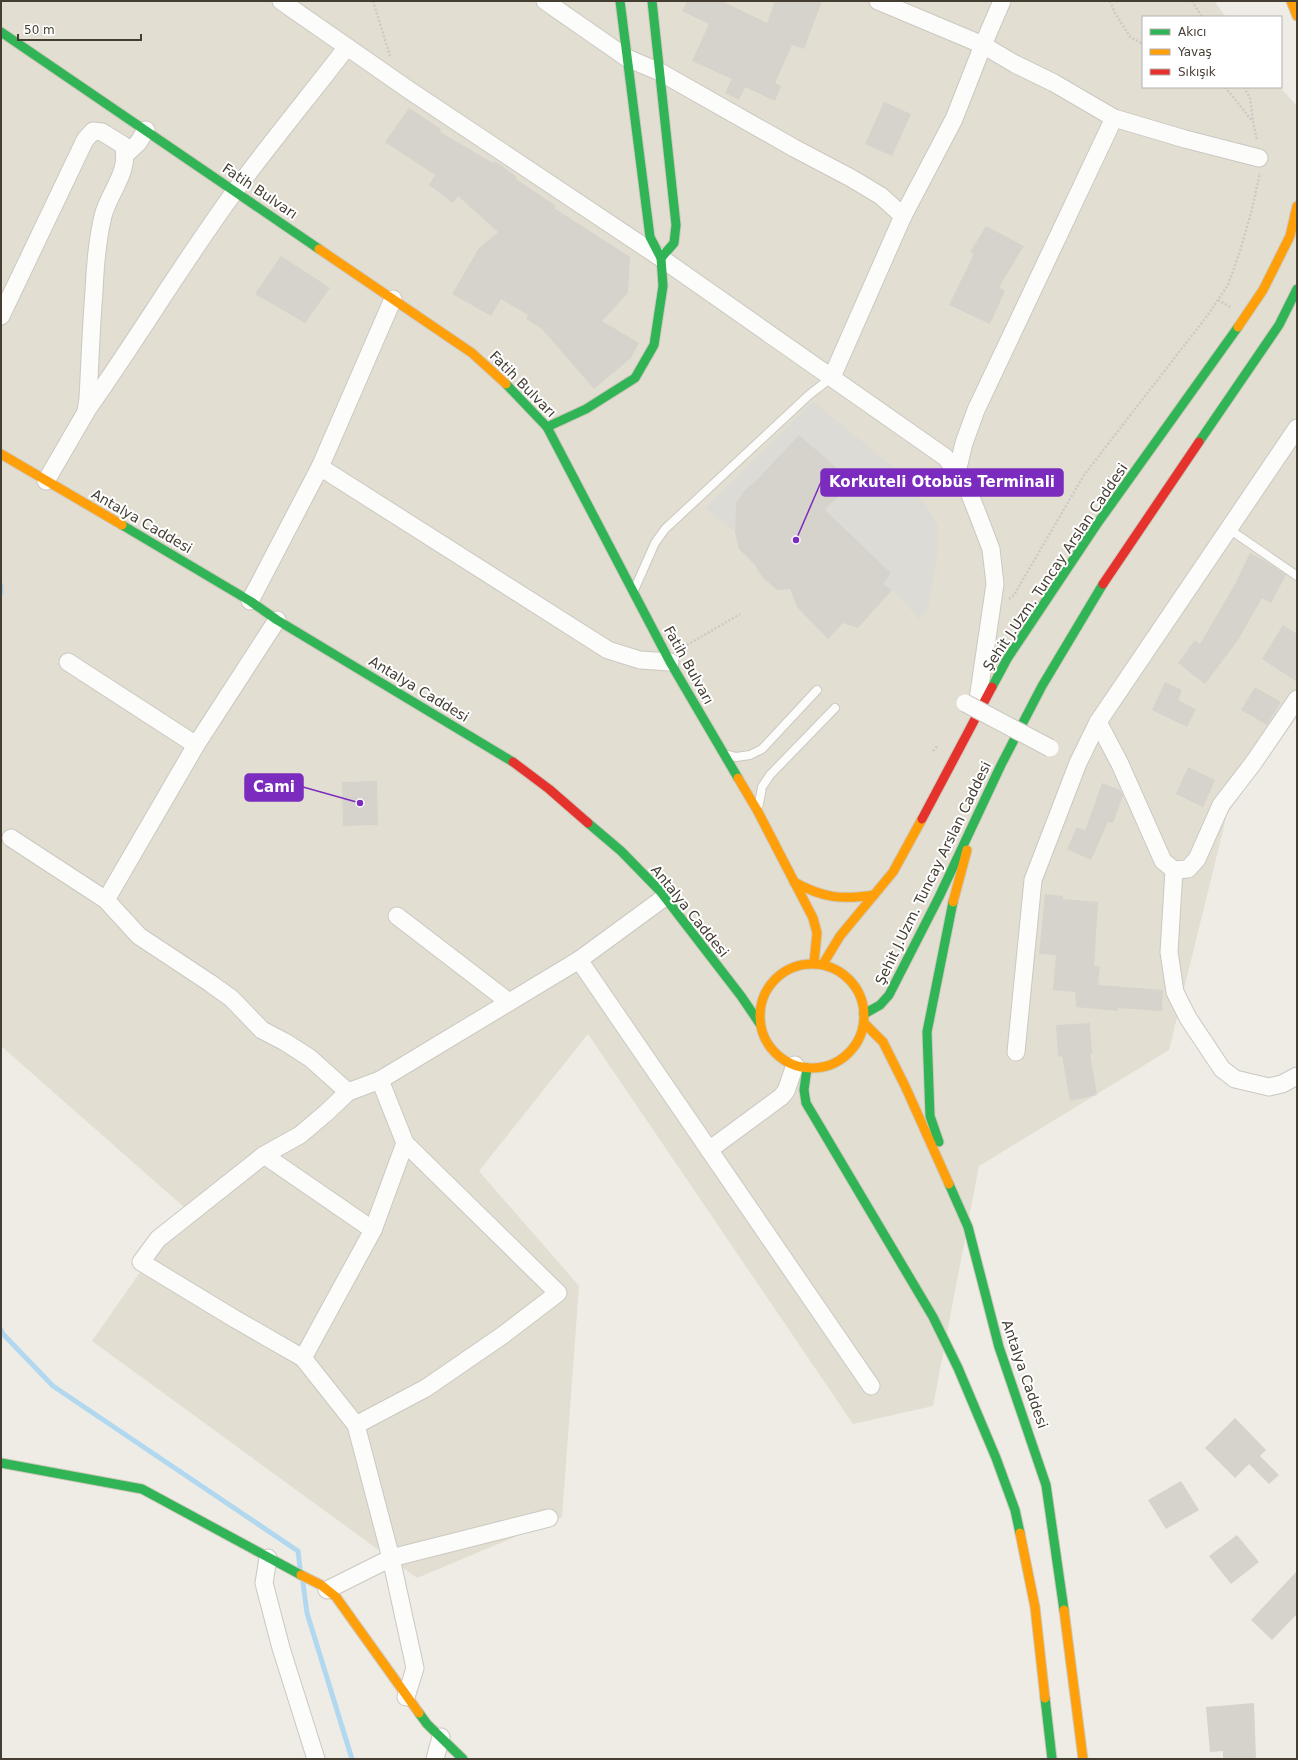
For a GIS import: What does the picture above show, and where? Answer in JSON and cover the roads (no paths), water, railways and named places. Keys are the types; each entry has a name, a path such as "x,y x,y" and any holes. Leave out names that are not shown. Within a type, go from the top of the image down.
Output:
{"main road":[{"path":"547,427 586,409 635,378 654,345 663,286 660,258 650,238 620,1"},
{"path":"652,1 676,225 674,243 660,258"},
{"path":"1291,1 1297,16"},
{"name":"Fatih Bulvarı","path":"1,32 393,299 484,363 496,373 547,427 670,662 757,810 813,918 818,933 818,964"},
{"name":"Şehit J.Uzm. Tuncay Arslan Caddesi","path":"818,964 893,872 1007,659 1092,530 1246,316 1263,290 1290,236 1297,206"},
{"name":"Şehit J.Uzm. Tuncay Arslan Caddesi","path":"864,1018 880,1005 889,995 1042,686 1112,568 1279,325 1297,289"},
{"name":"Antalya Caddesi","path":"1,454 250,601 277,620 506,756 549,789 620,851 664,897 741,996 760,1024"},
{"path":"967,1225 930,1116 927,1032 950,913 975,820"},
{"path":"794,882 811,892 833,898 855,898 874,895"},
{"path":"801,964 818,964 839,971 852,982 861,997 864,1018 858,1040 848,1054 825,1066 801,1067 782,1059 770,1047 762,1032 760,1024 760,1007 762,999 770,984 782,972 801,964"},
{"name":"Antalya Caddesi","path":"864,1018 883,1042 905,1086 967,1225 999,1347 1046,1485 1063,1598 1083,1759"},
{"path":"801,1067 806,1103 933,1317 958,1368 996,1458 1015,1510 1035,1607 1052,1759"},
{"path":"1,1463 142,1489 272,1561 324,1587 336,1597 406,1697 427,1724 463,1759"}],"street":[{"path":"281,1 408,90 660,258 945,457 965,482 990,549 995,584 975,720"},
{"path":"546,1 628,58 660,72 851,178 881,196 903,216"},
{"path":"878,1 983,45 1015,64 1054,83 1114,118 1185,140 1259,158"},
{"path":"832,377 903,216 954,119 1002,1"},
{"path":"46,481 86,412 123,360 172,282 235,191 347,47"},
{"path":"957,472 964,443 976,410 1114,118"},
{"path":"126,154 138,143 146,130"},
{"path":"1,316 85,140 93,131 102,132 123,145 126,154 122,172 103,214 100,231 95,269 86,412"},
{"path":"250,601 320,467 393,299"},
{"path":"1016,1052 1033,880 1078,763 1098,722 1297,428"},
{"path":"320,467 608,650 640,660 670,662"},
{"path":"106,900 196,745 277,620"},
{"path":"68,662 196,745"},
{"path":"1098,722 1120,764 1163,861 1174,870 1188,869 1197,859 1221,805 1254,762 1297,699"},
{"path":"965,703 1050,748"},
{"path":"11,838 106,900 139,936 215,986 230,998 262,1030 285,1042 310,1058 348,1092"},
{"path":"1174,870 1169,952 1174,992 1188,1018 1222,1069 1235,1079 1269,1087 1282,1084 1297,1076"},
{"path":"406,1697 415,1668 391,1558 356,1425 303,1358 141,1262 158,1239 264,1155 300,1135 348,1092 380,1080 579,960 664,897"},
{"path":"397,916 509,1002"},
{"path":"579,960 871,1386"},
{"path":"709,1150 781,1097 801,1067"},
{"path":"356,1425 426,1388 503,1335 558,1293 405,1143 380,1080"},
{"path":"303,1358 373,1230 405,1143"},
{"path":"264,1155 373,1230"},
{"path":"324,1587 391,1558 549,1518"},
{"path":"272,1561 264,1583 281,1648 316,1759"},
{"path":"435,1759 441,1737"}],"lane":[{"path":"634,591 655,543 665,529 809,395 832,377"},
{"path":"1228,529 1297,576"},
{"path":"722,752 736,757 750,755 762,749 817,690"},
{"path":"757,810 762,787 770,775 834,708"}],"waterway":[{"path":"1,585 1,593"},
{"path":"1,1330 3,1334 53,1386 298,1551 300,1568"},
{"path":"303,1583 307,1613 352,1759"}],"place":[{"name":"Korkuteli Otobüs Terminali","path":"796,540"},
{"name":"Cami","path":"360,803"}]}
